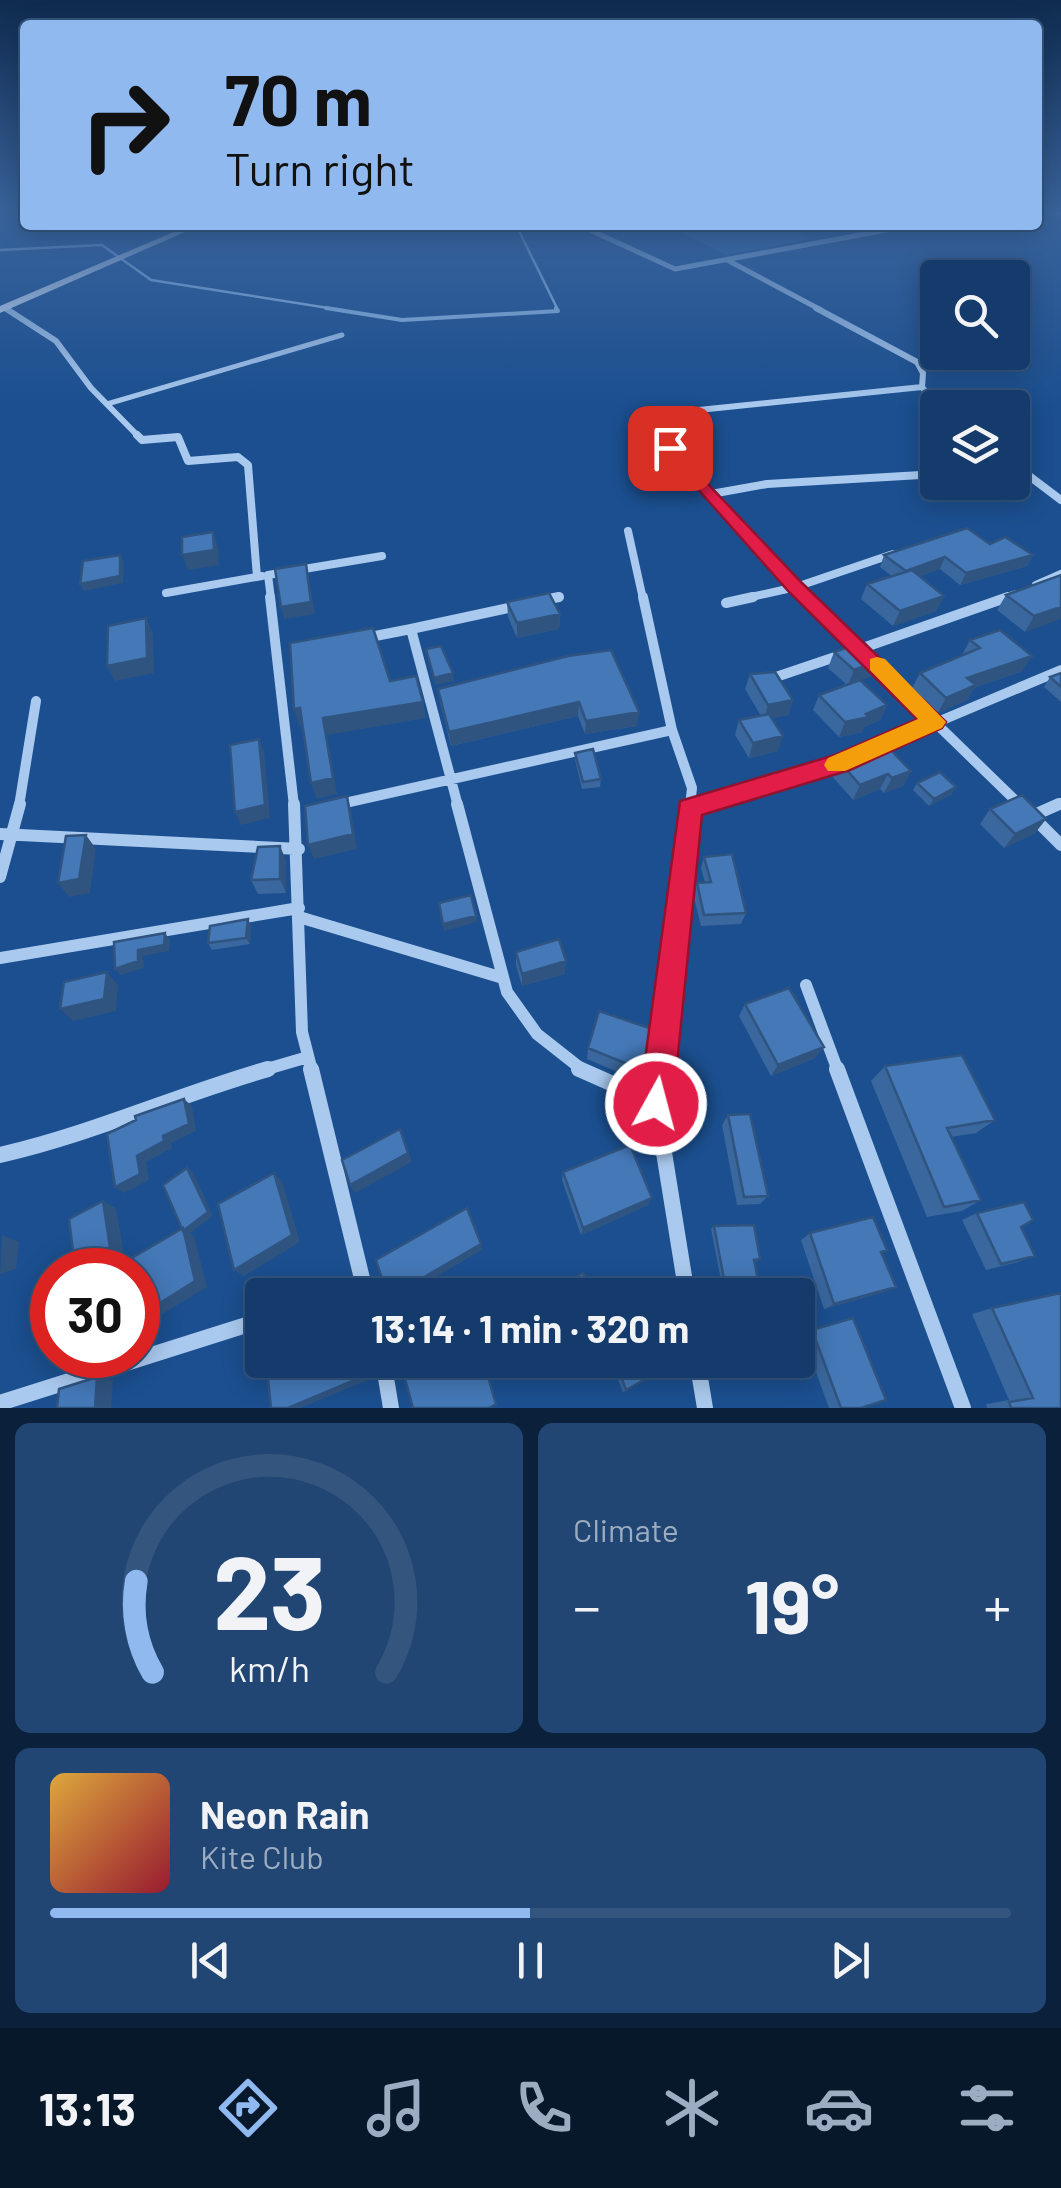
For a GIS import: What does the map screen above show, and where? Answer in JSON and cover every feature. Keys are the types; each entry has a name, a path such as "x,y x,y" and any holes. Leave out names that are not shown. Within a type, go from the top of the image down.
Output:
{"main road":[{"path":"2,306 72,276"}],"street":[{"path":"757,276 906,355 923,373 924,390"},
{"path":"2,306 56,341 142,440 178,438 188,461 238,457 248,465 262,576 278,654 299,849 302,1032 363,1278"},
{"path":"922,387 660,414 650,426 796,588 1061,845"},
{"path":"711,494 767,484 920,475"},
{"path":"1030,477 1061,500"},
{"path":"628,531 672,730 692,788 656,1104 684,1278"},
{"path":"726,603 796,588 899,552"},
{"path":"166,592 382,556"},
{"path":"762,682 973,612 1061,574"},
{"path":"354,640 559,596"},
{"path":"411,629 503,978 530,1031 586,1076 656,1104"},
{"path":"278,654 297,651"},
{"path":"690,808 842,763 1061,670"},
{"path":"428,696 445,692"},
{"path":"0,878 15,835 36,701"},
{"path":"295,814 672,730"},
{"path":"1032,816 1061,803"},
{"path":"0,834 299,849"},
{"path":"0,958 299,913 503,978"},
{"path":"806,984 963,1408"},
{"path":"0,1156 75,1138 195,1090 308,1057"},
{"path":"0,1404 245,1325"},
{"path":"385,1378 391,1408"},
{"path":"700,1378 705,1408"}],"lane":[{"path":"107,404 342,335"}],"building":[{"path":"967,528 990,544 1005,537 1033,555 966,573 945,557 906,571 884,555"},
{"path":"213,532 214,550 182,555 182,537"},
{"path":"120,555 120,576 80,584 83,561"},
{"path":"306,564 311,602 281,607 275,569"},
{"path":"912,570 944,596 900,611 867,584"},
{"path":"1061,575 1061,607 1034,616 1006,595"},
{"path":"549,593 560,614 517,623 507,602"},
{"path":"146,618 147,658 107,666 108,626"},
{"path":"373,628 390,681 416,676 423,702 323,718 333,778 311,783 300,708 294,709 290,643"},
{"path":"1000,630 1032,656 967,678 976,685 946,698 920,673 980,648 970,640"},
{"path":"858,644 878,661 854,670 834,652"},
{"path":"441,646 453,673 434,678 426,649"},
{"path":"611,650 639,712 586,721 579,702 449,732 438,689 568,656"},
{"path":"775,672 793,700 768,705 750,674"},
{"path":"1061,673 1061,687 1050,677"},
{"path":"860,680 887,705 866,714 869,717 845,722 819,695"},
{"path":"769,714 783,736 753,743 739,720"},
{"path":"259,739 265,805 235,812 230,745"},
{"path":"884,743 911,771 892,778 888,774 860,785 838,760"},
{"path":"593,749 601,779 583,782 575,753"},
{"path":"940,772 956,787 934,799 917,783"},
{"path":"1022,795 1046,819 1015,834 990,809"},
{"path":"347,796 353,834 308,845 305,806"},
{"path":"86,835 79,879 58,883 66,836"},
{"path":"280,846 280,879 251,880 258,847"},
{"path":"732,854 746,913 704,915 697,883 711,882 704,857"},
{"path":"471,895 476,916 443,924 439,903"},
{"path":"248,919 246,938 208,943 210,926"},
{"path":"165,933 164,945 138,950 138,961 115,969 114,942"},
{"path":"559,939 566,961 522,974 516,952"},
{"path":"107,972 104,999 60,1009 64,982"},
{"path":"789,988 824,1047 778,1065 745,1004"},
{"path":"599,1011 652,1029 642,1070 588,1048"},
{"path":"962,1055 995,1120 947,1128 981,1200 944,1207 885,1066"},
{"path":"184,1099 189,1124 163,1136 164,1141 137,1156 140,1174 115,1187 107,1134 136,1120 135,1116"},
{"path":"750,1114 768,1196 744,1197 728,1115"},
{"path":"400,1129 408,1153 350,1185 342,1160"},
{"path":"630,1145 652,1198 583,1228 563,1172"},
{"path":"187,1168 208,1212 183,1231 163,1185"},
{"path":"274,1173 292,1235 234,1270 218,1204"},
{"path":"103,1201 110,1247 73,1248 69,1219"},
{"path":"1024,1202 1033,1220 1021,1227 1035,1256 1001,1264 977,1213"},
{"path":"467,1208 481,1244 427,1278 382,1278 376,1260"},
{"path":"873,1217 887,1250 881,1252 896,1287 834,1304 810,1233"},
{"path":"754,1225 760,1259 754,1260 758,1278 724,1278 714,1226"},
{"path":"183,1228 195,1281 160,1303 160,1248 149,1248"},
{"path":"1061,1293 1061,1408 1011,1408 1009,1402 1033,1398 992,1308"},
{"path":"853,1318 886,1400 861,1408 841,1408 815,1329"},
{"path":"97,1378 95,1408 57,1408 59,1389"},
{"path":"268,1378 360,1378 288,1408 271,1408"},
{"path":"405,1378 488,1378 496,1404 489,1408 413,1408"},
{"path":"622,1378 647,1378 626,1390"}],"waterway":[{"path":"145,276 151,280 341,310"},
{"path":"541,276 558,310"},
{"path":"326,308 402,320 558,311 556,308"}],"slow traffic":[{"path":"836,765 934,722 877,665"}],"route":[{"path":"656,1104 690,808 842,763 934,722 796,588 670,448"}]}
